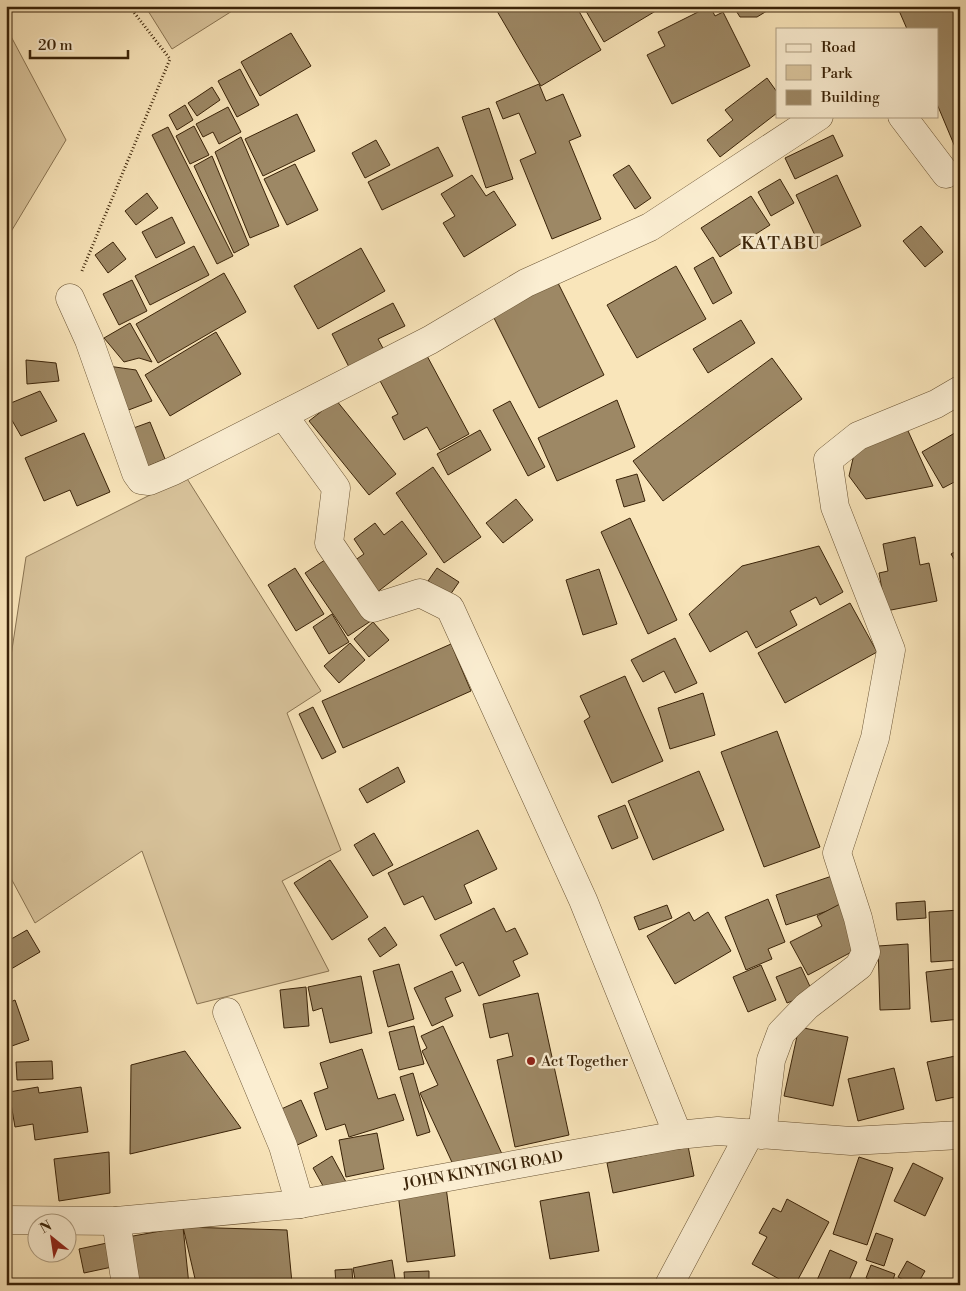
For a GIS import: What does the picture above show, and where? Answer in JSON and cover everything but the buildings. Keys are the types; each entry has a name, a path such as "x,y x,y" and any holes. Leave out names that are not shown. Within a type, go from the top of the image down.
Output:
{"street":[{"path":"70,298 89,340 136,473 141,480 149,481 283,416 430,340 526,283 650,227 816,118"},
{"path":"904,118 955,178"},
{"path":"669,1285 756,1134 771,1060 781,1033 806,1006 859,966 866,952 858,918 837,852 876,738 891,650 835,507 828,460 858,436 936,404 960,390"},
{"path":"283,416 336,488 329,543 373,608 420,593 450,608 583,900 678,1135"},
{"path":"227,1012 283,1146 300,1204"},
{"name":"JOHN KINYINGI ROAD","path":"6,1220 116,1221 300,1204 678,1135 718,1131 851,1141 960,1135"},
{"path":"116,1221 126,1285"}],"path":[{"path":"70,298 170,59 129,6"}],"green space":[{"path":"145,6 240,6 172,49"},
{"path":"6,27 66,140 6,240"},
{"path":"186,477 321,691 287,713 341,850 282,881 329,971 197,1004 142,851 35,923 6,869 6,689 26,557"}],"place":[{"name":"Act Together","path":"531,1061"}],"district":[{"name":"KATABU","path":"781,243"}]}
